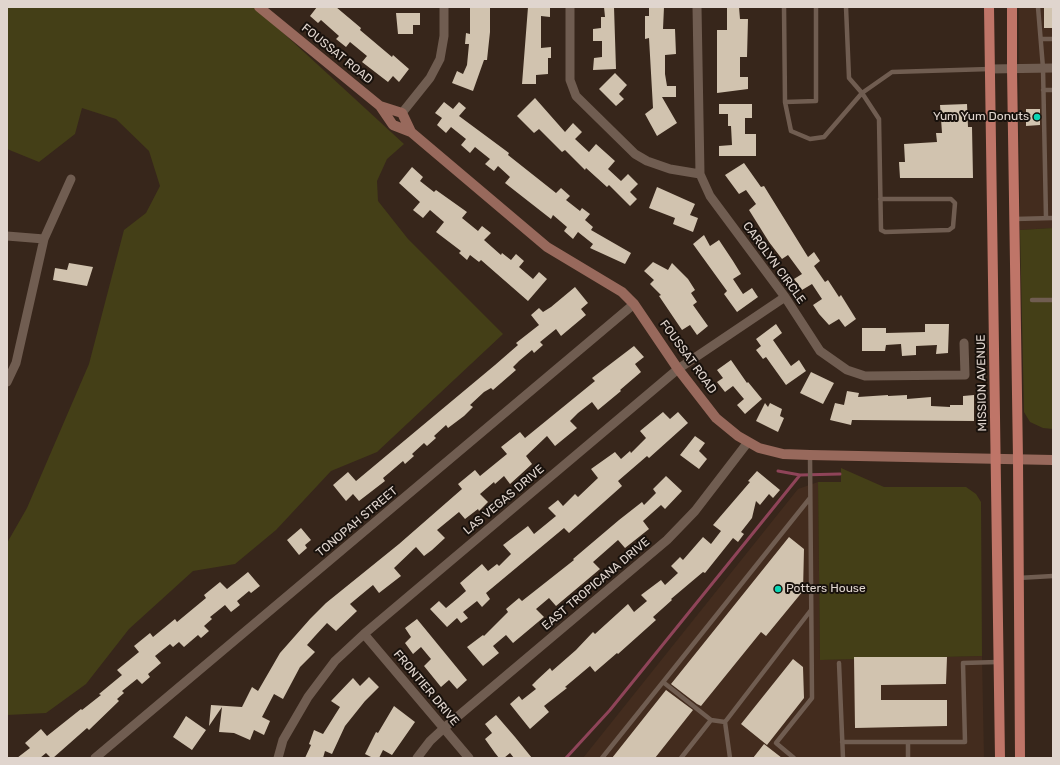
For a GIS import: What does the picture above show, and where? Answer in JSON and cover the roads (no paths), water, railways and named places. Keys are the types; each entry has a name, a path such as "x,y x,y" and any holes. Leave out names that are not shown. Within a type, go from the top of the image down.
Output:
{"main road":[{"name":"FOUSSAT ROAD","path":"258,7 380,106 393,125 411,132 547,247 622,292 634,304 678,369 716,418 758,448 783,454 997,460 1053,460"},
{"name":"MISSION AVENUE","path":"989,7 997,460 1000,758"},
{"path":"1012,7 1020,758"},
{"name":"FOUSSAT ROAD","path":"380,106 402,113 411,132"}],"street":[{"path":"402,113 430,78 440,59 444,36 444,7"},
{"path":"570,7 570,80 576,96 635,154 647,161 670,169 700,174"},
{"name":"CAROLYN CIRCLE","path":"697,7 700,174 710,196 785,297 820,351 847,370 865,376 965,375 964,343"},
{"path":"990,69 1053,68"},
{"path":"7,382 16,363 44,239 71,179"},
{"path":"7,236 44,239"},
{"name":"LAS VEGAS DRIVE","path":"278,758 283,740 308,697 335,661 364,634 678,369 785,297"},
{"name":"TONOPAH STREET","path":"95,758 634,304"},
{"name":"EAST TROPICANA DRIVE","path":"417,758 430,741 444,728 667,540 695,511 748,442"},
{"name":"FRONTIER DRIVE","path":"364,634 469,758"}],"lane":[{"path":"784,7 785,102 791,131 810,139 824,137 862,93 892,72 990,69"},
{"path":"785,102 816,101 816,7"},
{"path":"846,7 849,78 862,93 879,119 880,199 881,230 885,232 949,230 953,227 955,203 951,199 880,199"},
{"path":"1038,7 1044,90 1046,218"},
{"path":"1041,39 1053,39"},
{"path":"1044,90 1053,90"},
{"path":"1015,219 1053,218"},
{"path":"1032,300 1053,300"},
{"path":"794,758 776,743 812,698 810,455"},
{"path":"602,758 810,498"},
{"path":"1018,578 1053,576"},
{"path":"730,758 725,722 811,610"},
{"path":"842,742 966,742 964,663 999,662"},
{"path":"839,664 843,758"},
{"path":"663,682 711,720 725,722"},
{"path":"681,758 711,720"},
{"path":"908,742 908,758"}],"waterway":[{"path":"778,471 800,475 840,474"},
{"path":"566,758 610,710 800,475"}],"place":[{"name":"Yum Yum Donuts","path":"1037,117"},
{"name":"Potters House","path":"778,589"}]}
